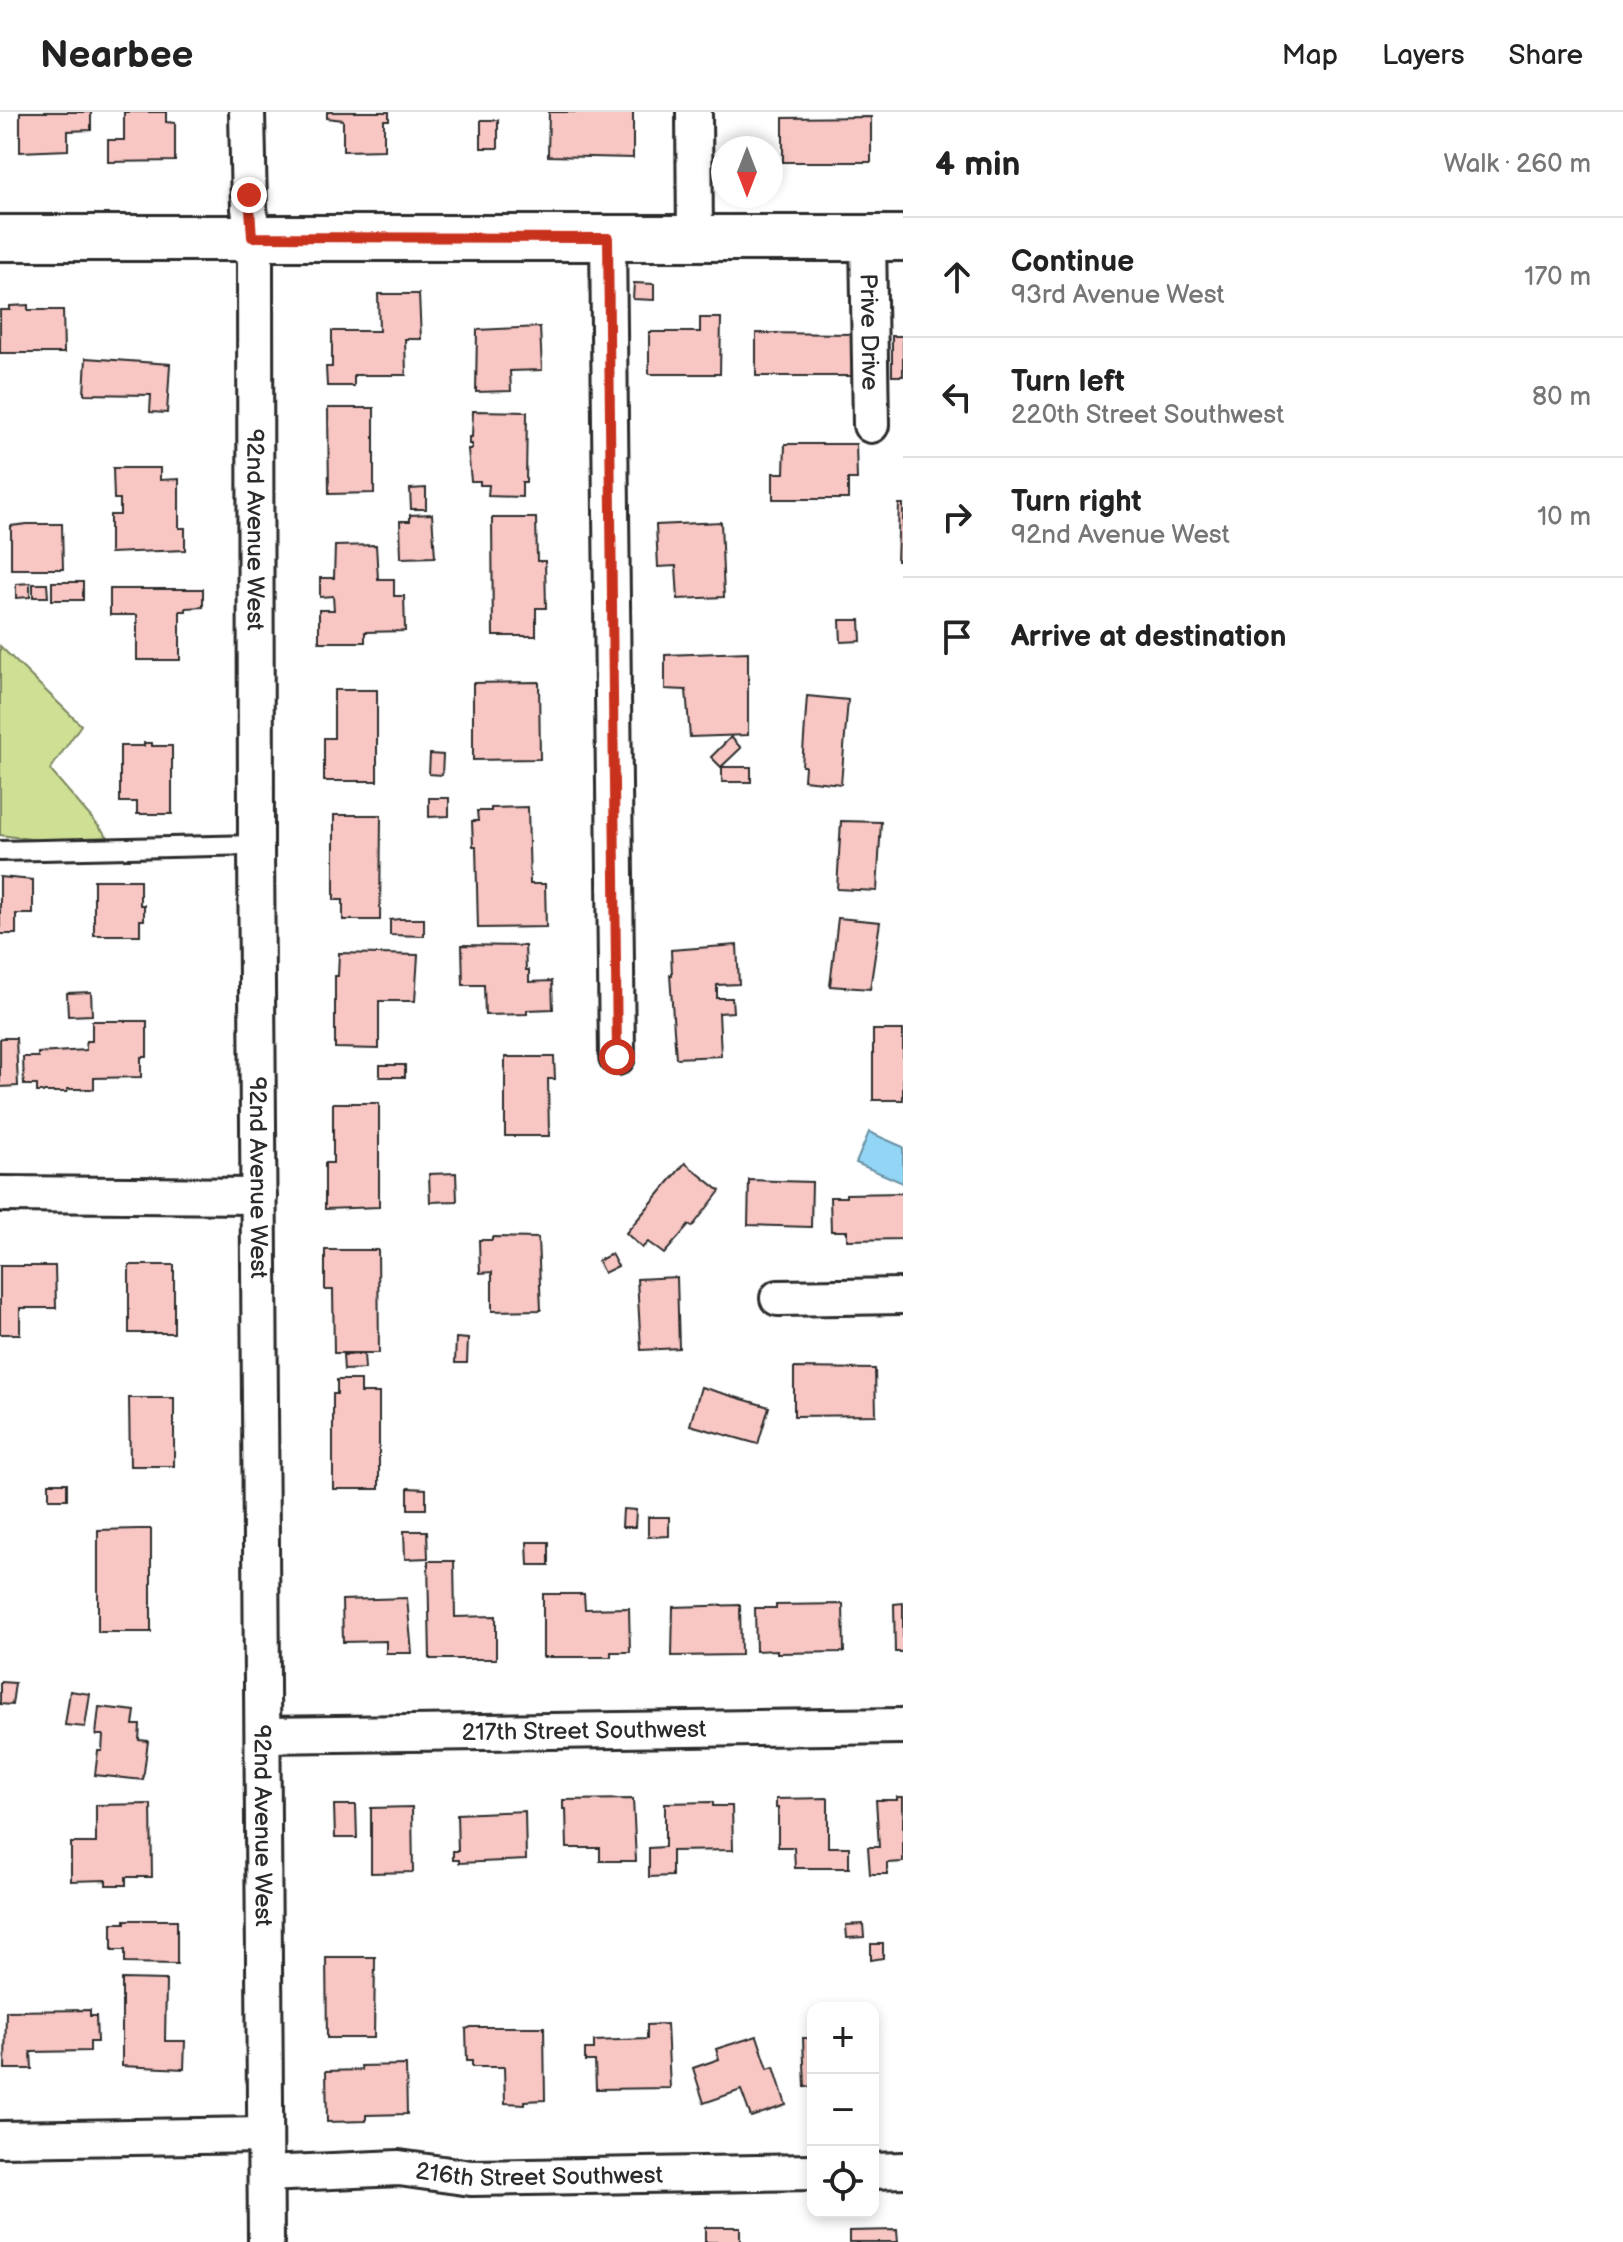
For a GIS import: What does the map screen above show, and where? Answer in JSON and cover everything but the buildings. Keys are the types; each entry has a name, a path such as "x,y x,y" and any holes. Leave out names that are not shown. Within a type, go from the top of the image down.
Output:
{"main road":[{"path":"0,238 886,238"}],"street":[{"name":"92nd Avenue West","path":"247,112 255,263 266,2242"},
{"path":"694,112 695,237"},
{"path":"608,238 617,1057"},
{"name":"Prive Drive","path":"871,425 886,238"},
{"path":"0,1194 259,1196"},
{"path":"778,1298 903,1296"},
{"name":"217th Street Southwest","path":"264,1735 903,1726"},
{"path":"0,2139 265,2135"},
{"name":"216th Street Southwest","path":"266,2174 399,2168 471,2178 807,2172"},
{"path":"879,2171 903,2170"}],"lane":[{"path":"0,851 256,845"}],"green space":[{"path":"0,646 81,725 50,770 120,851 0,835"}],"water":[{"path":"869,1132 903,1147 903,1183 856,1163"}],"route":[{"path":"249,195 252,237 608,238 617,1057"}]}
